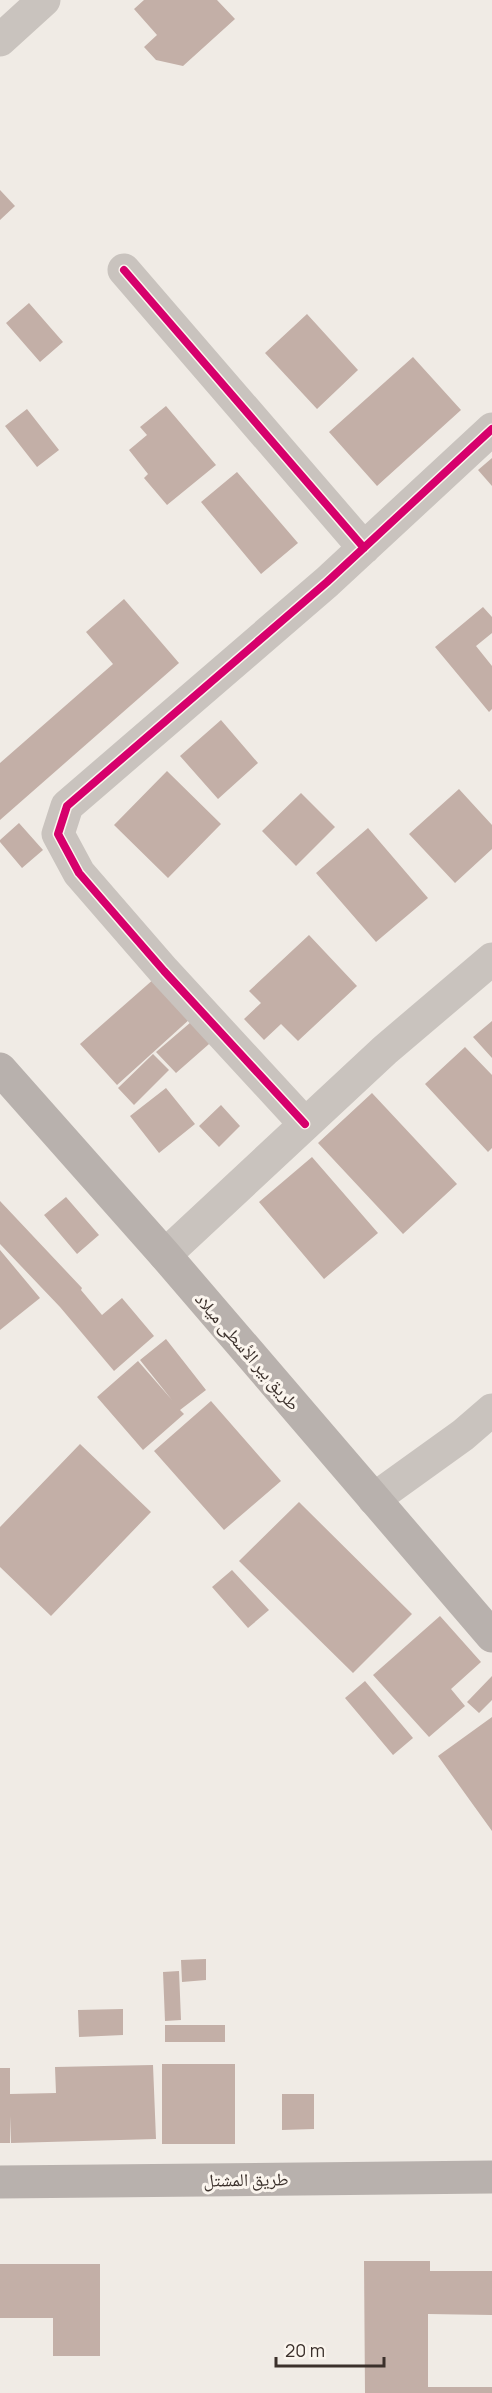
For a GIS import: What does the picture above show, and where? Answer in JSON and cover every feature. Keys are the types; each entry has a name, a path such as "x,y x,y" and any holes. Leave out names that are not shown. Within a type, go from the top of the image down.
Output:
{"main road":[{"name":"طريق بير الأسطى ميلاد","path":"0,1069 165,1255 492,1636"},
{"name":"طريق المشتل","path":"0,2182 492,2177"}],"street":[{"path":"0,40 44,0"},
{"path":"124,270 364,548"},
{"path":"305,1124 164,971 79,873 58,834 67,806 364,548 492,429"},
{"path":"165,1255 385,1050 492,959"},
{"path":"374,1499 463,1435 492,1410"}],"building":[{"path":"144,0 217,0 235,19 183,66 156,60 144,47 157,35 134,9"},
{"path":"0,190 15,206 0,220"},
{"path":"29,303 63,342 40,362 6,323"},
{"path":"307,314 358,370 317,409 265,353"},
{"path":"413,357 461,410 377,486 329,432"},
{"path":"166,406 216,465 167,505 144,478 148,474 129,450 147,435 140,427"},
{"path":"27,409 59,450 37,467 5,426"},
{"path":"492,458 492,486 478,470"},
{"path":"237,472 298,543 261,574 201,502"},
{"path":"124,599 179,663 0,820 0,763 113,664 86,632"},
{"path":"483,607 492,617 492,633 476,646 492,666 492,709 489,712 435,647"},
{"path":"221,720 258,763 218,799 180,756"},
{"path":"167,771 221,824 168,878 114,825"},
{"path":"459,789 492,825 492,849 455,883 409,834"},
{"path":"301,793 335,827 296,866 262,831"},
{"path":"19,823 43,850 22,868 0,842"},
{"path":"368,828 428,898 376,942 316,873"},
{"path":"309,935 357,986 298,1041 281,1024 264,1040 244,1019 261,1003 249,991"},
{"path":"155,978 191,1018 117,1085 80,1044"},
{"path":"198,1016 217,1037 176,1073 156,1052"},
{"path":"492,1021 492,1058 473,1037"},
{"path":"465,1047 492,1075 492,1148 488,1152 425,1084"},
{"path":"153,1054 169,1070 134,1105 118,1088"},
{"path":"166,1088 195,1124 159,1153 130,1116"},
{"path":"372,1093 457,1184 403,1234 318,1143"},
{"path":"221,1105 240,1126 219,1147 199,1126"},
{"path":"312,1157 378,1233 324,1279 259,1202"},
{"path":"66,1197 99,1235 77,1254 44,1215"},
{"path":"0,1201 82,1288 81,1290 102,1315 122,1298 154,1336 114,1371 60,1307 0,1244"},
{"path":"0,1250 40,1298 0,1330"},
{"path":"166,1339 206,1390 180,1410 184,1414 143,1450 97,1397 138,1361 172,1400 140,1360"},
{"path":"211,1401 281,1481 224,1530 154,1451"},
{"path":"80,1444 151,1512 51,1616 0,1567 0,1527"},
{"path":"299,1502 412,1614 353,1673 239,1561"},
{"path":"232,1570 269,1610 248,1628 212,1587"},
{"path":"440,1616 481,1662 451,1689 465,1706 429,1737 373,1675"},
{"path":"492,1676 492,1700 479,1713 467,1702"},
{"path":"365,1681 413,1738 393,1755 345,1698"},
{"path":"492,1717 492,1831 438,1756"},
{"path":"206,1959 206,1980 182,1982 181,1960"},
{"path":"179,1971 181,2020 165,2021 163,1972"},
{"path":"123,2009 123,2035 79,2037 78,2010"},
{"path":"165,2025 225,2025 225,2042 165,2042"},
{"path":"162,2064 235,2064 235,2144 162,2144"},
{"path":"153,2065 156,2139 11,2143 10,2116 10,2143 0,2143 0,2068 10,2068 10,2094 56,2093 55,2067"},
{"path":"282,2094 314,2094 314,2129 282,2130"},
{"path":"364,2261 430,2261 430,2271 492,2271 492,2315 428,2314 428,2387 492,2387 492,2393 365,2393"},
{"path":"0,2264 100,2264 100,2356 53,2356 53,2318 0,2318"}],"cycle path":[{"path":"124,270 364,548"},
{"path":"305,1124 164,971 79,873 58,834 67,806 327,582 492,429"}]}
